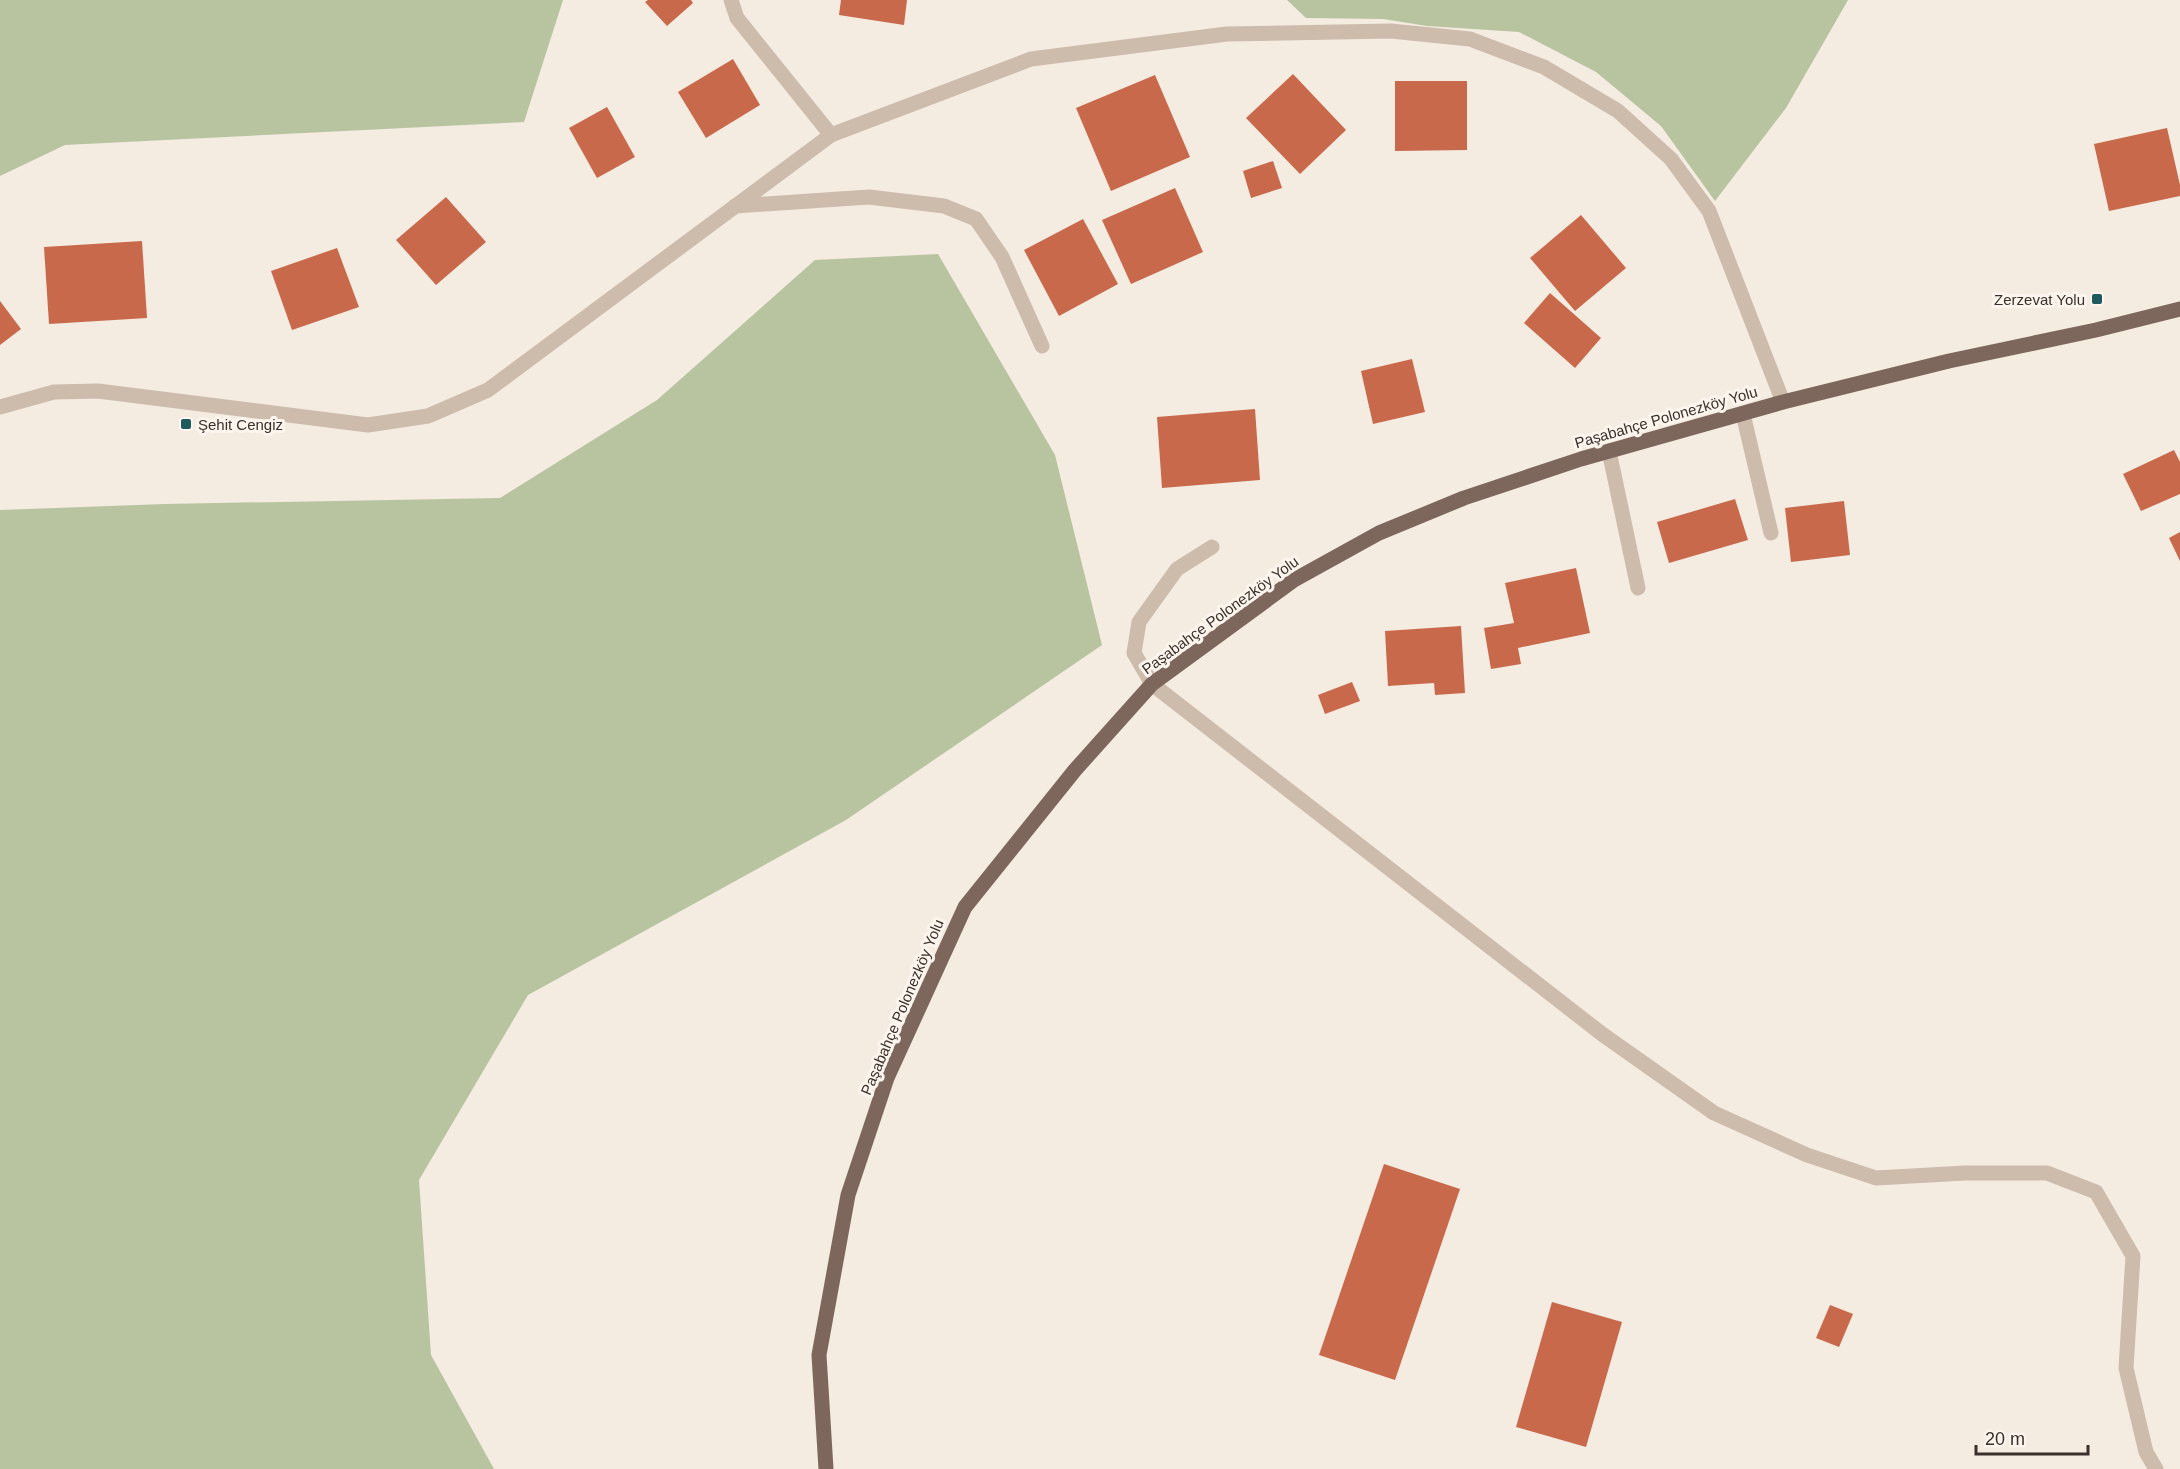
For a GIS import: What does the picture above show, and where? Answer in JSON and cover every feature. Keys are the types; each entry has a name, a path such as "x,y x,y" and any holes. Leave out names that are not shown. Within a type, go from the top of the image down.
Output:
{"main road":[{"name":"Paşabahçe Polonezköy Yolu","path":"826,1469 819,1355 848,1195 887,1078 965,907 1075,770 1152,684 1294,580 1379,533 1464,498 1609,452 1783,402 1949,361 2096,330 2180,309"}],"street":[{"path":"730,0 737,18 831,135"},
{"path":"0,407 54,392 98,391 368,425 428,416 488,390 831,135 1031,59 1227,34 1391,31 1470,39 1544,67 1618,111 1671,159 1709,211 1783,402"},
{"path":"735,206 869,197 944,206 976,219 1002,257 1042,346"},
{"path":"1743,414 1771,533"},
{"path":"1609,452 1638,588"},
{"path":"1212,547 1177,569 1138,622 1134,653 1152,684 1593,1027 1714,1113 1807,1155 1876,1178 1965,1173 2047,1173 2096,1192 2133,1256 2126,1368 2146,1452 2156,1469"}],"green space":[{"path":"0,0 563,0 524,122 65,145 0,176"},
{"path":"1287,0 1848,0 1786,108 1715,201 1661,126 1596,72 1519,32 1427,26 1383,19 1306,18"},
{"path":"938,254 1055,455 1102,645 846,820 528,995 419,1180 431,1355 494,1469 0,1469 0,510 164,504 500,498 657,400 815,260"}],"building":[{"path":"648,0 691,0 693,3 667,26 645,2"},
{"path":"841,0 907,0 904,25 839,15"},
{"path":"733,59 760,105 706,138 678,92"},
{"path":"1293,74 1346,130 1300,174 1246,118"},
{"path":"1155,75 1190,157 1111,191 1076,108"},
{"path":"1395,81 1467,81 1467,150 1395,151"},
{"path":"607,107 635,157 597,178 569,128"},
{"path":"2167,128 2180,185 2180,196 2109,211 2094,144"},
{"path":"1273,161 1282,188 1251,198 1243,171"},
{"path":"1175,188 1203,252 1131,284 1102,220"},
{"path":"446,197 486,242 436,285 396,240"},
{"path":"1581,215 1626,268 1575,311 1530,258"},
{"path":"1083,219 1118,284 1059,316 1024,250"},
{"path":"142,241 147,318 49,324 44,247"},
{"path":"337,248 359,307 292,330 271,271"},
{"path":"1550,293 1601,338 1575,368 1524,323"},
{"path":"0,301 21,329 0,345"},
{"path":"1412,359 1425,412 1373,424 1361,371"},
{"path":"1255,409 1260,480 1162,488 1157,417"},
{"path":"2174,450 2180,462 2180,494 2141,511 2123,474"},
{"path":"1735,499 1748,540 1669,563 1657,522"},
{"path":"1844,501 1850,555 1791,562 1785,508"},
{"path":"2180,532 2180,561 2169,538"},
{"path":"1576,568 1590,633 1518,648 1521,664 1491,669 1484,628 1514,623 1505,583"},
{"path":"1461,626 1465,693 1435,695 1434,683 1388,686 1385,631"},
{"path":"1352,682 1360,701 1325,714 1318,695"},
{"path":"1384,1164 1460,1189 1395,1380 1319,1355"},
{"path":"1552,1302 1622,1322 1586,1447 1516,1427"},
{"path":"1830,1305 1853,1314 1839,1347 1816,1338"}],"place":[{"name":"Zerzevat Yolu","path":"2097,299"},
{"name":"Şehit Cengiz","path":"186,424"}]}
